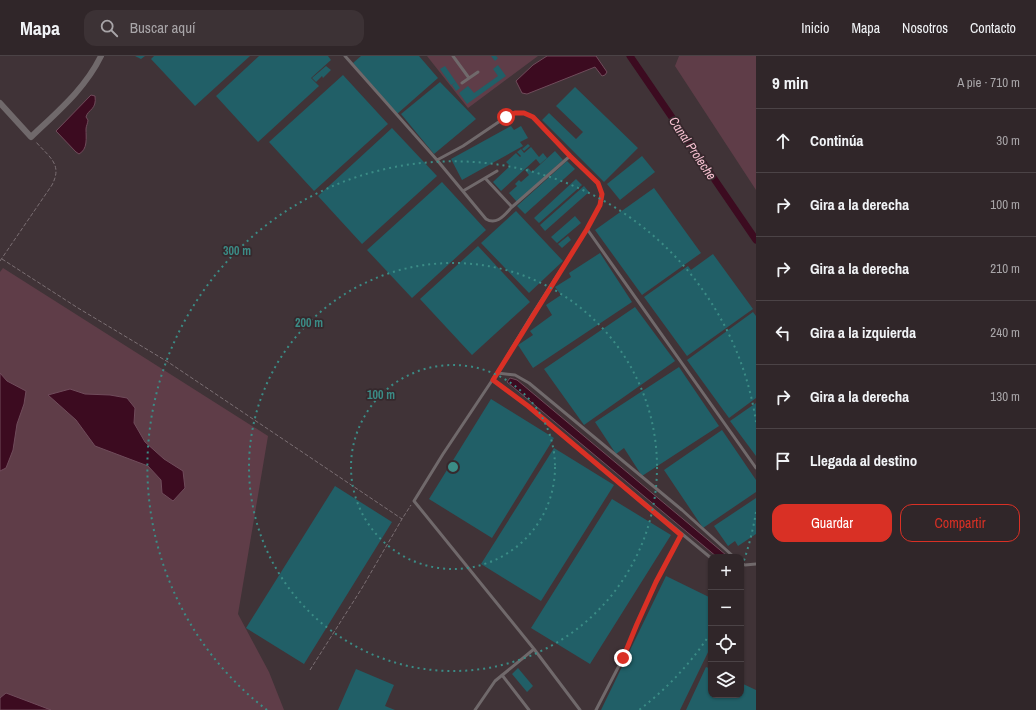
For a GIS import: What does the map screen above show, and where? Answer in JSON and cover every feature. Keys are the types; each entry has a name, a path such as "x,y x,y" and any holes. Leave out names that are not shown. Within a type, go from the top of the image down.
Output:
{"street":[{"path":"0,103 31,137 80,89 88,79 101,56"}],"lane":[{"path":"345,56 437,160 486,219 491,222 496,222 570,156"},
{"path":"453,56 469,78"},
{"path":"462,83 478,72"},
{"path":"437,160 463,146 506,117 515,113 524,113 533,117 598,183 602,194 600,205 587,229 532,315 493,380 443,454 414,501 534,649 580,710"},
{"path":"463,191 497,171"},
{"path":"485,178 512,208"},
{"path":"587,229 756,468"},
{"path":"497,373 515,375 529,383 682,510 731,554"},
{"path":"493,380 528,406 681,535 708,556"},
{"path":"596,710 623,658 647,603 681,535"},
{"path":"744,564 756,564"},
{"path":"475,710 492,685 534,649"},
{"path":"502,675 529,710"}],"path":[{"path":"0,261 56,178 57,170 54,164 31,137"},
{"path":"2,259 78,308 168,362 402,519"},
{"path":"310,670 362,588 414,501"}],"shaded area":[{"path":"427,56 538,56 468,108"},
{"path":"547,56 596,56 607,72 602,76 595,67 527,94 522,93 516,81 533,65"},
{"path":"679,56 756,56 756,190 675,66"},
{"path":"91,95 95,96 95,104 86,117 88,120 86,128 86,143 84,149 79,154 56,131"},
{"path":"3,268 268,436 238,614 269,672 284,710 0,710 0,272"},
{"path":"0,373 7,381 26,391 24,404 17,424 13,450 6,468 0,471"},
{"path":"510,378 517,380 725,554 713,554 507,382"},
{"path":"70,389 85,394 110,395 127,398 135,408 134,423 145,442 164,459 183,471 185,488 173,501 162,493 161,480 148,466 95,446 76,420 48,395"},
{"path":"6,693 51,710 0,710 0,698"}],"building":[{"path":"135,56 145,56 141,59"},
{"path":"154,56 250,56 195,106 151,59"},
{"path":"259,56 328,56 331,60 311,78 319,86 258,142 216,96"},
{"path":"361,56 419,56 438,78 397,114 353,63"},
{"path":"491,56 496,56 498,58 495,61"},
{"path":"498,65 506,76 467,104 459,93 468,86 474,93 498,76 493,69"},
{"path":"326,66 331,70 323,78 322,76 316,82 312,78"},
{"path":"445,66 456,82 451,85 440,69"},
{"path":"343,75 388,124 314,191 269,142"},
{"path":"440,82 476,119 434,154 401,114"},
{"path":"456,82 460,88 456,91 452,85"},
{"path":"575,87 638,148 604,182 542,120 549,113 576,139 583,132 556,106"},
{"path":"511,126 514,130 521,126 528,138 520,142 523,146 462,180 451,159"},
{"path":"392,128 437,176 362,244 318,196"},
{"path":"528,144 530,146 524,151 522,149"},
{"path":"531,147 539,157 543,153 547,158 540,164 536,159 501,191 493,182 510,166 506,162 516,153 520,157 521,156 517,152 521,149 524,153"},
{"path":"555,151 563,160 517,202 509,193 517,186 515,184 519,180 521,182 529,175 525,170 528,168 532,172"},
{"path":"642,156 655,172 620,200 607,184"},
{"path":"567,161 575,169 525,214 517,206"},
{"path":"576,179 582,185 539,223 534,218"},
{"path":"442,182 486,230 412,298 367,250"},
{"path":"584,186 589,192 545,231 540,225"},
{"path":"654,188 701,253 642,295 595,230"},
{"path":"516,211 563,261 529,293 481,243"},
{"path":"575,216 581,223 557,243 551,237"},
{"path":"568,236 571,240 562,248 558,244"},
{"path":"478,246 530,302 472,355 420,299"},
{"path":"600,253 632,302 533,368 518,345 533,335 530,331 552,315 546,305 561,295 555,287 571,277 569,273"},
{"path":"713,254 753,309 687,356 644,297 688,266 691,270"},
{"path":"635,307 675,361 584,425 544,369"},
{"path":"753,312 756,316 756,398 729,418 687,360"},
{"path":"679,367 719,426 642,476 624,448 616,454 595,422"},
{"path":"491,399 554,438 492,538 429,499"},
{"path":"756,403 756,456 730,421"},
{"path":"722,430 756,480 756,492 703,528 664,470"},
{"path":"554,448 614,485 541,601 481,564"},
{"path":"335,486 392,522 304,664 246,628"},
{"path":"756,498 756,534 738,546 735,541 728,546 714,526"},
{"path":"612,499 671,535 590,664 531,628"},
{"path":"666,576 708,597 708,652 680,710 601,710"},
{"path":"706,667 708,668 708,698 744,698 744,684 756,690 756,710 686,710"},
{"path":"518,668 533,686 527,692 512,674"},
{"path":"356,669 394,685 385,706 395,710 338,710"}],"waterway":[{"name":"Canal Proleche","path":"630,56 756,240"}],"route":[{"path":"506,117 515,113 524,113 533,117 598,183 602,194 600,205 587,229 532,315 493,380 528,406 681,535 656,582 623,658"}]}
